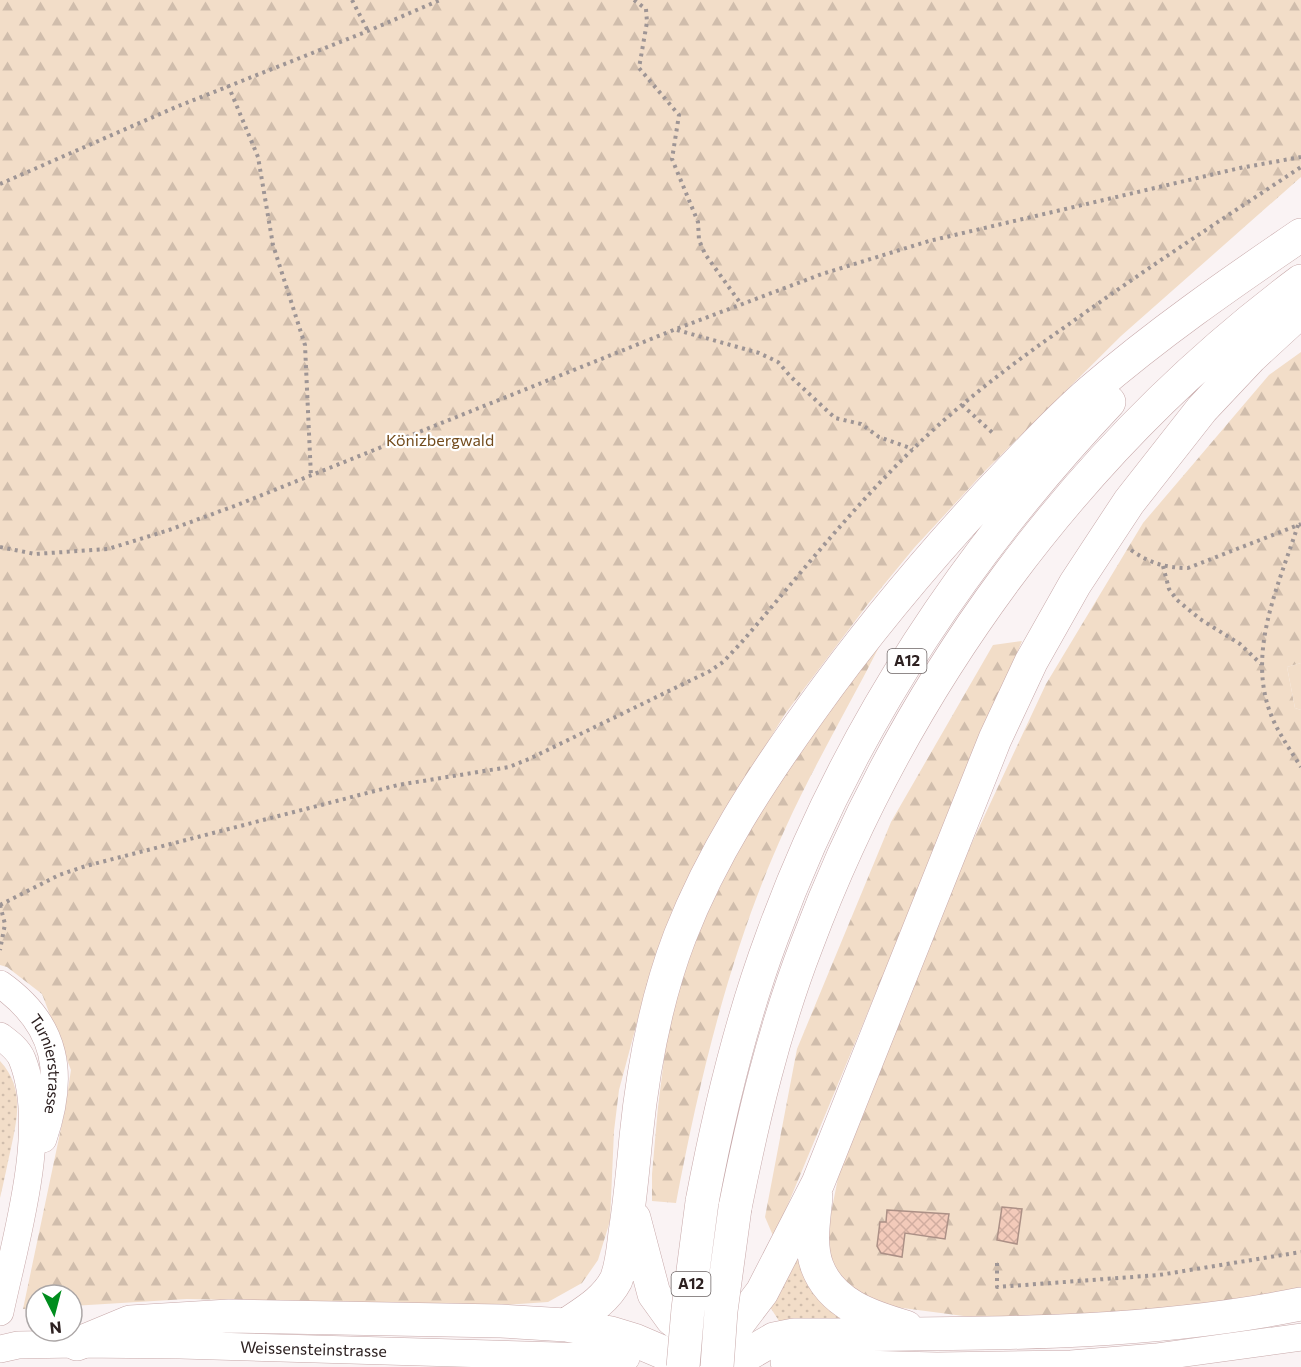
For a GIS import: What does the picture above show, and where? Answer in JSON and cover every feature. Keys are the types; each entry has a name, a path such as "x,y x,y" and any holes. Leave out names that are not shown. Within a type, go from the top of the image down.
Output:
{"highway":[{"path":"566,1325 600,1301 614,1284 622,1258 630,1202 641,1086 653,1021 679,938 720,847 795,731 873,626 926,563 1023,458 1089,392 1236,279 1301,236"},
{"name":"A12","path":"683,1367 702,1202 731,1067 772,937 797,873 855,750 932,621 978,556 1068,446 1115,396 1190,326 1301,236"},
{"name":"A12","path":"715,1364 735,1208 765,1072 806,944 858,822 922,704 960,642 1004,579 1050,521 1139,422 1186,377 1236,332 1301,281"},
{"path":"715,1364 762,1292 818,1183 995,739 1031,662 1075,584 1129,502 1202,410 1251,357 1301,311"},
{"path":"818,1183 813,1245 817,1266 827,1284 843,1301 862,1313 937,1335"},
{"path":"630,1202 654,1294 672,1319 715,1364"},
{"path":"78,1344 130,1322 229,1316 501,1321 566,1325 611,1333 634,1340 683,1362 715,1364 774,1339 794,1335 937,1335 1137,1328 1223,1318 1301,1304"}],"main road":[{"name":"Turnierstrasse","path":"0,984 12,992 39,1021 49,1044 54,1065 47,1126 25,1191"},
{"name":"Turnierstrasse","path":"0,1036 11,1044 21,1058 32,1095 34,1125 25,1191 0,1312"},
{"path":"784,1362 937,1366 1071,1364 1156,1357 1301,1337"},
{"name":"Weissensteinstrasse","path":"6,1346 78,1344 627,1358"}],"path":[{"path":"352,0 368,31"},
{"path":"0,184 228,85 368,31 440,0"},
{"path":"634,0 646,9 647,22 639,68 679,115 672,159 698,222 699,240 705,254 741,304"},
{"path":"228,85 258,157 273,244 305,345 311,477"},
{"path":"0,547 35,554 108,549 169,531 311,477 676,329 822,274 929,241 1137,191 1301,157"},
{"path":"0,950 5,924 0,905 59,875 398,785 509,767 695,680 723,662 913,448 962,405 1027,354 1106,297 1301,167"},
{"path":"676,329 759,353 778,362 835,418 861,424 879,437 913,448"},
{"path":"962,405 995,435"},
{"path":"1129,548 1151,562 1163,566 1188,568 1300,524"},
{"path":"1300,524 1264,630 1261,664 1265,695 1275,723 1301,767"},
{"path":"1163,566 1169,589 1177,600 1200,619 1240,644 1261,664"},
{"path":"997,1263 997,1287 1159,1275 1301,1252"}],"green space":[{"name":"Könizbergwald","path":"0,0 1301,0 1301,177 1121,336 986,470 914,548 868,604 785,714 713,831 647,985 619,1090 614,1131 610,1221 598,1260 582,1283 548,1302 489,1306 187,1299 84,1305 84,1283 28,1283 71,1070 42,994 7,967 0,965"},
{"path":"1301,352 1301,663 1287,667 1295,708 1301,710 1301,1289 1165,1310 994,1320 857,1302 824,1248 842,1158 955,879 1046,684 1143,523 1269,375"},
{"path":"1022,641 774,1238 765,1217 797,1049 891,822 993,645"},
{"path":"875,646 879,647 785,829 749,919 719,1013 676,1203 652,1201 658,1107 667,1035 674,995 692,945 764,796"},
{"path":"1301,663 1301,710 1295,708 1287,667"},
{"path":"0,1061 13,1081 17,1113 0,1198"},
{"path":"793,1249 849,1317 781,1324 770,1307"}],"building":[{"path":"1002,1207 1022,1209 1017,1244 997,1240"},
{"path":"887,1210 949,1214 945,1239 905,1233 902,1257 881,1253 877,1246 880,1222 886,1222"}]}
